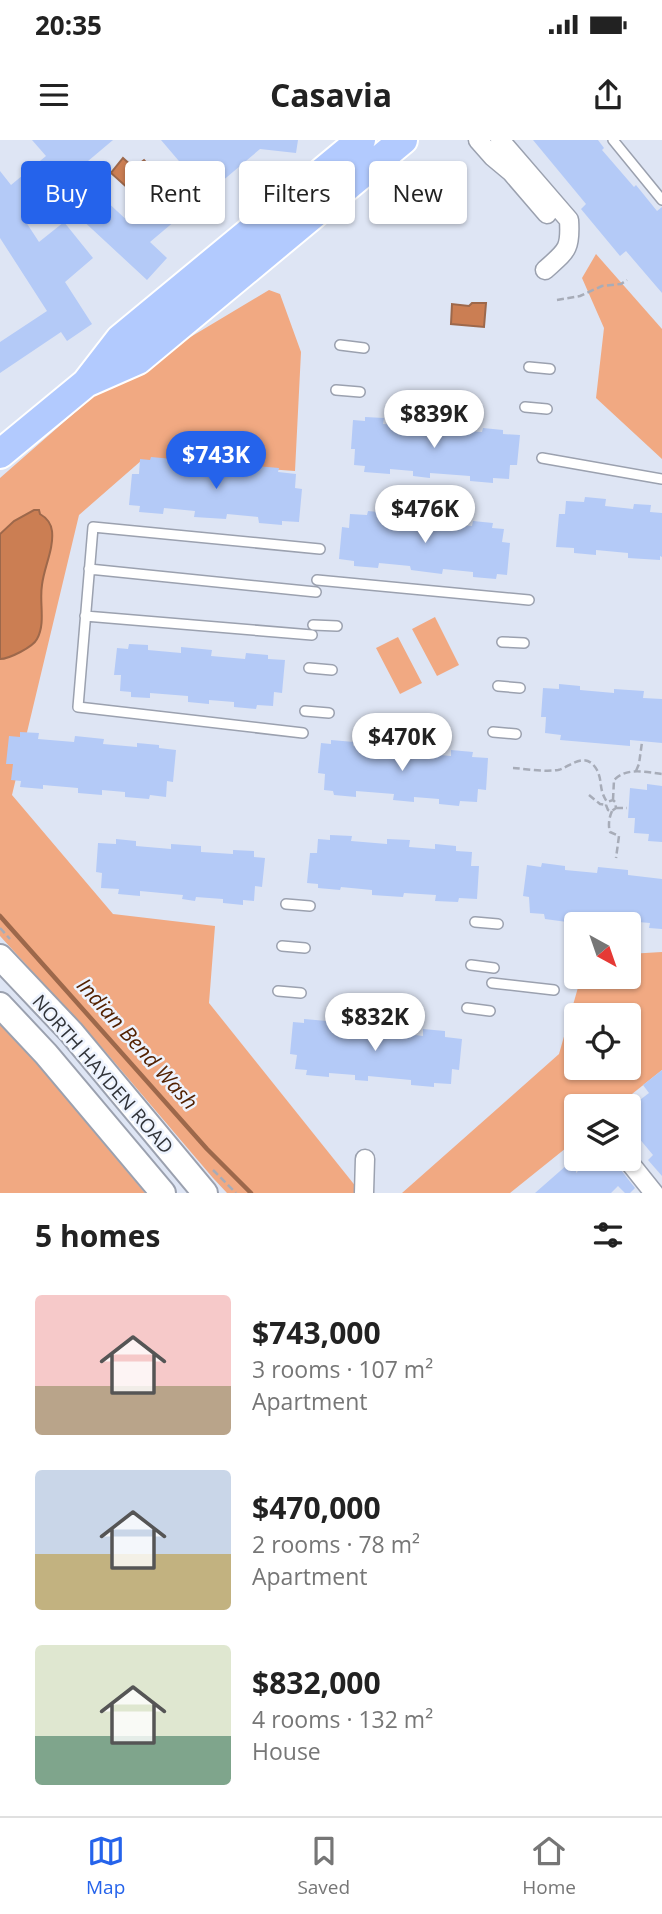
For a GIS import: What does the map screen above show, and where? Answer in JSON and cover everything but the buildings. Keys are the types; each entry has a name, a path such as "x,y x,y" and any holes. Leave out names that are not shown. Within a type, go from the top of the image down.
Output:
{"main road":[{"path":"0,454 86,383 120,340 361,140"},
{"path":"86,383 138,360 403,140"},
{"name":"NORTH HAYDEN ROAD","path":"0,957 71,1032 205,1193"},
{"name":"NORTH HAYDEN ROAD","path":"0,1005 46,1054 163,1193"}],"street":[{"path":"478,140 493,158 511,172 559,228 570,236"},
{"path":"500,140 569,220 570,236 566,250 545,270"},
{"path":"364,1193 365,1159"},
{"path":"636,1171 654,1193"}],"lane":[{"path":"613,140 662,200"},
{"path":"340,345 364,348"},
{"path":"529,367 550,369"},
{"path":"336,390 360,392"},
{"path":"525,407 547,409"},
{"path":"542,458 662,479"},
{"path":"303,733 78,707 89,569 93,527 320,549"},
{"path":"89,569 316,592"},
{"path":"317,580 528,600"},
{"path":"85,616 312,635"},
{"path":"313,625 337,626"},
{"path":"502,642 524,643"},
{"path":"309,668 332,670"},
{"path":"498,686 520,688"},
{"path":"305,711 329,713"},
{"path":"493,732 516,734"},
{"path":"286,904 310,906"},
{"path":"475,922 498,924"},
{"path":"282,946 305,948"},
{"path":"471,965 494,968"},
{"path":"492,984 554,990"},
{"path":"278,991 301,993"},
{"path":"467,1008 490,1011"}],"path":[{"path":"557,300 580,296 602,286 621,284 628,280"},
{"path":"636,771 642,742"},
{"path":"513,768 557,770 582,760 597,771 601,793 608,810 627,808"},
{"path":"616,858 619,836 610,832 609,817 614,810 614,780 625,772 662,774"},
{"path":"589,795 600,804 607,804 612,800"}],"shaded area":[{"path":"123,158 126,161 125,186 111,173"},
{"path":"596,254 662,329 662,459 596,398 604,328 582,278"},
{"path":"269,290 280,294 301,352 295,471 142,460 79,515 12,795 113,914 215,926 209,1003 361,1193 227,1193 104,1050 0,936 0,478 97,393"},
{"path":"472,303 486,303 484,327 451,324 452,304 469,306"},
{"path":"39,510 47,519 52,531 52,544 42,585 40,633 35,642 26,649 0,659 0,534 14,521"},
{"path":"435,617 459,665 437,676 412,629"},
{"path":"398,637 422,683 400,694 376,648"},
{"path":"662,952 662,1070 632,1094 564,1094 564,1150 510,1193 402,1193 559,1054 564,1036 564,1080 641,1080 641,1003 574,1003 578,989 641,989 641,953"},
{"path":"0,1025 38,1065 145,1193 0,1193"}],"waterway":[{"name":"Indian Bend Wash","path":"0,916 207,1149 251,1193"}]}
